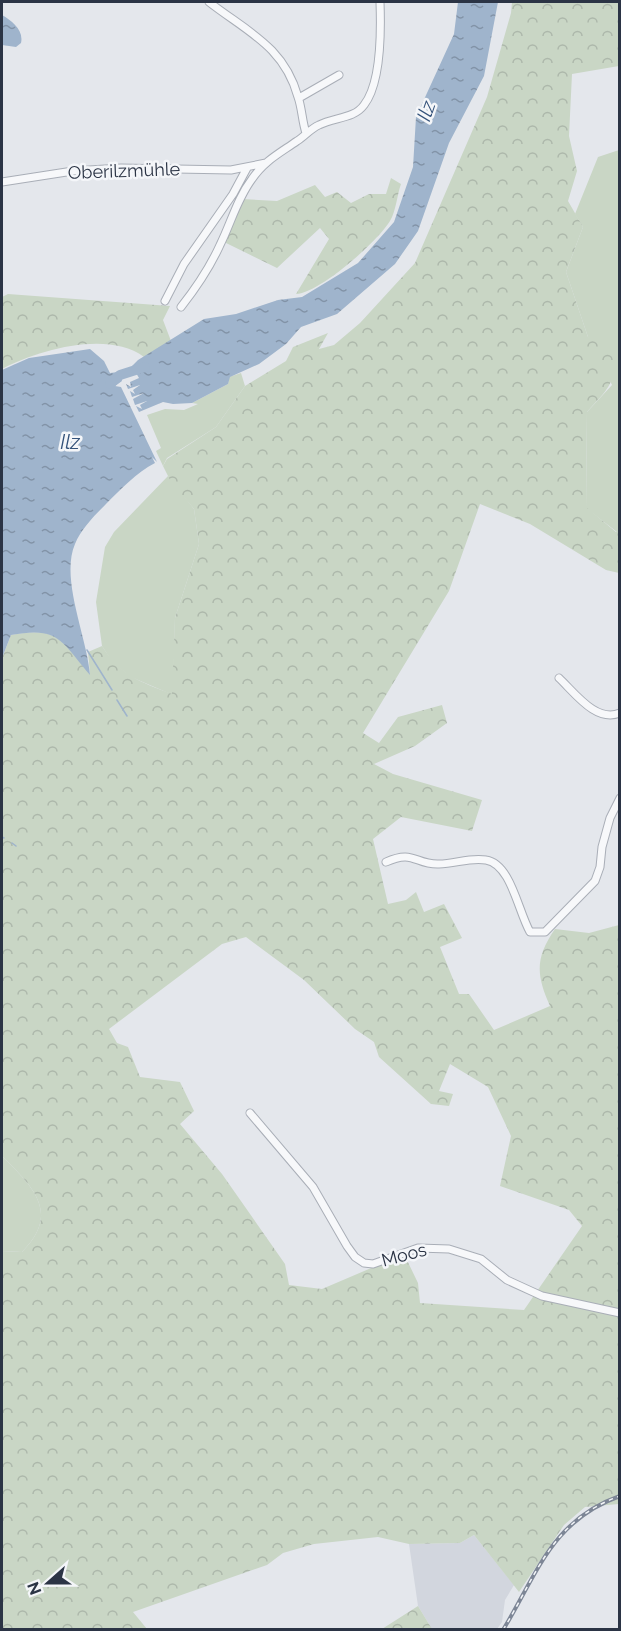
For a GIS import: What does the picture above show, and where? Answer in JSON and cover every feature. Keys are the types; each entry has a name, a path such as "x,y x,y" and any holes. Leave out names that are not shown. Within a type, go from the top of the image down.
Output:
{"street":[{"path":"209,2 276,52 286,66 299,98 306,133"},
{"path":"181,307 207,270 239,199 266,163 321,123 357,112 369,97 381,34 380,2"},
{"path":"299,98 339,75"},
{"name":"Oberilzmühle","path":"2,182 45,175 121,168 247,168 266,163"},
{"path":"165,301 184,264 233,194 247,168"},
{"path":"559,678 598,713 607,717 620,713"},
{"path":"386,862 401,855 439,864 468,860 496,863 506,873 530,932 545,932 595,881 610,818 620,798"},
{"name":"Moos","path":"250,1113 313,1187 347,1246 355,1257 364,1263 373,1264 418,1248 438,1247 481,1259 507,1280 525,1290 564,1302 620,1313"}],"shaded area":[{"path":"474,1535 514,1585 505,1600 502,1622 497,1629 432,1629 418,1606 409,1544 460,1543"}],"green space":[{"path":"512,2 619,2 619,66 572,74 569,136 577,171 568,201 583,227 566,272 588,337 609,343 614,365 607,388 587,412 586,507 616,532 619,530 619,573 606,570 530,524 480,504 449,591 363,733 379,743 398,717 442,705 447,723 415,746 374,764 393,774 482,800 472,831 401,817 373,839 388,904 406,900 416,892 424,912 444,904 462,938 440,947 459,994 469,994 494,1030 550,1006 542,985 540,967 544,949 555,929 589,933 619,925 619,1504 585,1507 564,1525 519,1592 474,1535 460,1543 409,1544 378,1537 314,1544 283,1553 267,1565 133,1612 147,1629 2,1629 2,1251 22,1252 34,1238 40,1225 41,1213 32,1190 2,1156 2,658 11,635 49,634 65,644 90,674 88,652 102,646 109,656 132,677 172,694 175,618 199,544 194,509 171,482 163,466 167,459 216,427 245,386 286,361 293,347 328,333 319,349 334,345 360,323 415,263 487,97 511,13","holes":["246,937 304,980 355,1029 374,1042 379,1057 431,1104 449,1106 453,1094 439,1091 450,1064 488,1087 511,1136 500,1186 569,1210 582,1226 524,1310 420,1303 418,1283 404,1254 322,1289 289,1285 285,1264 222,1174 180,1124 194,1111 180,1082 140,1077 128,1047 117,1043 109,1029 222,944"]},
{"path":"619,150 620,530 617,532 586,508 587,412 612,385 588,337 566,272 583,227 575,214 598,157"},
{"path":"391,178 401,184 392,217 384,230 348,265 306,291 296,294 329,239 320,228 277,268 224,242 242,199 277,201 315,185 325,197 337,192 351,203 369,194 386,194"},
{"path":"8,294 170,306 163,320 171,341 144,357 129,349 93,344 53,350 2,369 2,297"},
{"path":"241,373 245,386 216,427 167,458 163,466 156,451 161,448 147,415 165,409 184,410 198,404 192,403 228,384 229,377"},
{"path":"168,476 194,509 199,544 175,618 173,695 131,677 113,663 102,646 96,602 105,547 114,532"},
{"path":"2,1156 32,1190 41,1213 40,1225 34,1238 22,1252 2,1251"},
{"path":"418,1606 432,1629 382,1629"}],"water":[{"path":"458,2 498,2 484,76 449,143 418,231 395,264 337,314 301,327 286,344 259,364 230,377 228,384 192,403 163,402 139,412 136,406 142,409 140,405 147,401 135,405 133,399 144,393 132,397 130,391 135,394 133,390 140,385 128,389 126,384 131,387 130,382 139,378 132,366 138,360 204,319 236,314 278,300 302,297 358,263 394,222 413,167 416,117 454,34"},
{"path":"2,15 13,23 21,34 21,43 16,47 2,45"},
{"name":"Ilz","path":"90,349 104,361 110,373 118,372 122,381 115,386 121,387 157,462 152,457 155,463 135,476 102,508 75,544 71,558 72,591 90,675 58,639 40,633 11,635 2,658 2,370 29,358"}],"waterway":[{"name":"Ilz","path":"110,384 120,375 145,367"},
{"path":"87,650 112,690"},
{"path":"117,700 127,716"},
{"path":"12,843 16,846"}],"railway":[{"path":"503,1630 537,1569 562,1534 597,1506 620,1496"}]}
